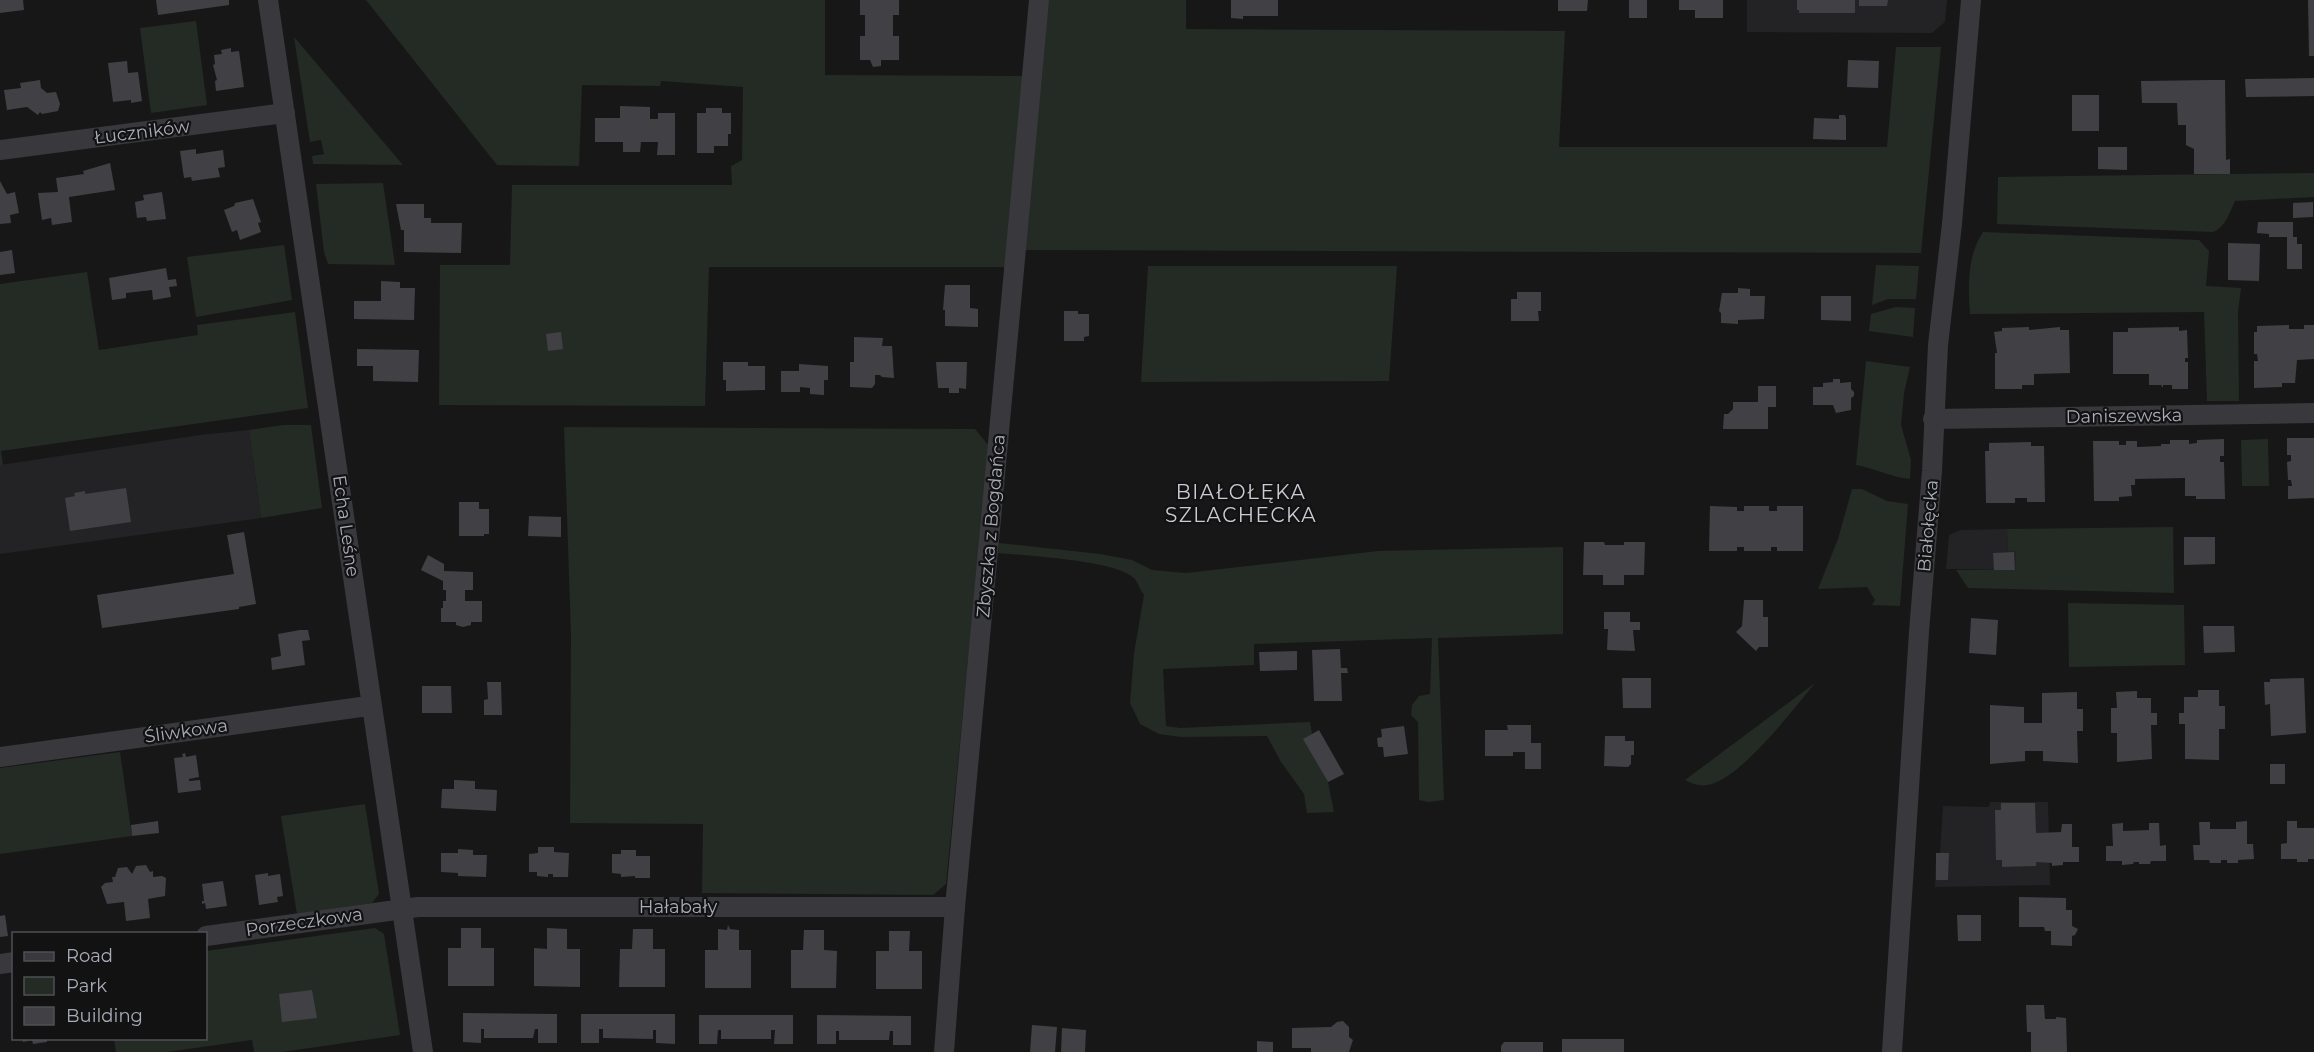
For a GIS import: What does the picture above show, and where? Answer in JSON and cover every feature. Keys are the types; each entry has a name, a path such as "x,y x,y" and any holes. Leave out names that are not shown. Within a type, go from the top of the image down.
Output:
{"street":[{"name":"Echa Leśne","path":"268,0 423,1052"},
{"name":"Zbyszka z Bogdańca","path":"944,1052 955,907 1039,0"},
{"name":"Białołęcka","path":"1892,1052 1919,632 1932,471 1938,345 1952,224 1971,0"},
{"name":"Łuczników","path":"0,150 285,113"},
{"name":"Daniszewska","path":"1933,419 2314,413"},
{"name":"Śliwkowa","path":"0,758 361,706 372,707"},
{"name":"Hałabały","path":"402,908 955,907"},
{"name":"Porzeczkowa","path":"207,936 402,908"}],"shaded area":[{"path":"1747,0 1947,0 1945,22 1932,33 1747,32"},
{"path":"249,430 261,518 0,554 0,465 200,435"},
{"path":"2007,529 2008,550 2016,551 2016,570 1946,569 1949,535 1961,530"},
{"path":"1990,802 2048,802 2050,885 1935,887 1936,853 1940,853 1943,806 1989,807"}],"green space":[{"path":"366,0 825,0 825,75 1028,76 1007,267 709,267 705,406 439,405 440,265 510,265 512,185 732,185 731,166 742,160 743,87 661,81 660,86 582,85 579,166 497,165"},
{"path":"1047,0 1186,0 1186,29 1565,31 1559,147 1887,147 1896,47 1941,47 1921,253 1025,250"},
{"path":"196,21 207,105 151,113 140,28"},
{"path":"294,37 403,165 313,164 312,156 324,154 321,140 310,142"},
{"path":"2314,173 2314,197 2235,201 2224,223 2213,232 1997,224 1998,177"},
{"path":"383,183 395,265 328,264 324,252 316,184"},
{"path":"1983,232 2199,240 2209,251 2206,286 2241,288 2238,312 2239,401 2207,401 2204,312 1970,314 1971,261"},
{"path":"284,245 292,300 196,317 187,257"},
{"path":"1876,265 1919,266 1916,299 1888,299 1872,305"},
{"path":"1148,266 1397,266 1389,381 1141,382"},
{"path":"87,272 99,350 198,335 197,325 295,312 308,408 1,451 3,465 0,465 0,284"},
{"path":"1896,307 1915,308 1913,337 1869,331 1871,314"},
{"path":"1866,361 1910,367 1904,393 1901,425 1911,460 1910,479 1856,465"},
{"path":"283,425 311,425 322,508 261,518 249,430"},
{"path":"564,427 975,429 989,446 946,884 933,895 702,893 703,824 570,823 571,635"},
{"path":"2268,439 2269,486 2242,486 2241,440"},
{"path":"1852,489 1862,489 1887,501 1908,504 1900,606 1872,605 1875,600 1867,587 1818,589 1838,539"},
{"path":"2173,527 2174,593 1968,588 1956,570 2016,570 2016,551 2008,551 2007,529"},
{"path":"999,543 1100,554 1132,560 1152,570 1186,573 1378,551 1563,547 1563,634 1438,638 1444,800 1428,802 1419,800 1418,722 1411,715 1412,705 1419,696 1430,694 1432,638 1254,644 1254,665 1163,669 1166,726 1180,728 1310,722 1312,734 1304,739 1328,782 1334,812 1307,813 1304,794 1281,762 1267,736 1181,737 1159,734 1140,724 1130,703 1134,653 1144,595 1135,579 1110,567 1091,563 998,553"},
{"path":"2068,603 2184,605 2185,665 2069,667"},
{"path":"1815,683 1767,740 1739,768 1709,785 1698,785 1685,780"},
{"path":"120,752 132,836 0,854 0,768"},
{"path":"365,804 379,894 372,903 297,914 281,816"},
{"path":"375,928 384,934 400,1035 282,1052 254,1052 252,1040 167,1052 116,1052 114,1040 207,1040 207,951"}],"building":[{"path":"0,0 23,0 24,10 0,13"},
{"path":"156,0 229,0 229,5 158,15"},
{"path":"860,0 899,0 899,15 893,15 893,36 899,36 899,60 881,60 881,66 873,67 870,60 860,60 860,36 865,36 865,15 860,15"},
{"path":"1231,0 1278,0 1278,16 1231,18"},
{"path":"1558,0 1588,0 1587,11 1558,11"},
{"path":"1629,0 1647,0 1647,18 1629,18"},
{"path":"1679,0 1723,0 1723,18 1695,18 1695,10 1679,10"},
{"path":"1797,0 1855,0 1855,13 1799,13"},
{"path":"1859,0 1888,0 1887,6 1859,6"},
{"path":"2308,0 2314,0 2314,56 2309,56"},
{"path":"231,48 231,52 239,51 244,87 216,91 214,55 222,54 221,50"},
{"path":"1848,60 1879,61 1878,88 1847,87"},
{"path":"127,61 128,73 138,72 142,101 113,102 108,63"},
{"path":"2314,78 2314,96 2246,97 2245,79"},
{"path":"40,80 41,88 47,93 56,92 60,104 58,111 42,114 40,112 38,115 27,107 7,110 4,90 21,88 20,83"},
{"path":"2225,80 2226,160 2230,159 2230,174 2194,174 2194,149 2186,145 2186,125 2178,125 2177,103 2142,103 2141,81"},
{"path":"2072,95 2099,95 2099,131 2072,131"},
{"path":"620,106 650,107 650,119 658,119 658,113 675,113 675,155 657,155 658,142 641,142 640,152 623,152 623,142 595,142 595,118 620,118"},
{"path":"706,108 722,108 722,113 731,113 731,134 728,134 728,146 714,146 714,153 697,153 697,113 706,113"},
{"path":"1839,115 1845,115 1846,118 1846,140 1813,139 1814,118 1839,119"},
{"path":"2098,147 2127,147 2127,170 2098,169"},
{"path":"196,149 196,154 223,150 225,167 218,168 220,177 192,181 191,177 184,178 180,151"},
{"path":"110,163 115,190 69,197 72,222 52,225 51,218 42,220 38,193 58,192 56,178 84,174 83,171"},
{"path":"0,181 7,194 15,192 19,213 10,215 11,223 0,224"},
{"path":"162,192 166,219 147,221 146,217 137,218 135,202 144,200 143,195"},
{"path":"253,199 261,222 258,223 261,232 240,240 237,230 232,232 224,210 234,206 235,203"},
{"path":"2313,202 2313,217 2293,218 2293,203"},
{"path":"396,204 424,204 424,218 431,218 431,223 462,223 461,253 404,252 404,230 401,230"},
{"path":"2258,222 2293,222 2293,237 2297,237 2297,244 2302,244 2302,269 2287,269 2287,237 2269,237 2269,234 2257,233"},
{"path":"2228,243 2260,244 2259,281 2228,280"},
{"path":"12,250 15,273 0,275 0,252"},
{"path":"166,268 168,280 176,279 177,286 169,287 171,297 153,300 152,290 126,293 126,298 112,300 109,278"},
{"path":"381,281 400,282 400,288 415,288 414,320 354,319 354,301 381,301"},
{"path":"945,285 970,285 970,308 978,309 978,327 945,326 945,310 943,310"},
{"path":"1738,288 1750,289 1750,296 1765,296 1764,319 1738,320 1738,324 1721,323 1719,311 1722,293 1738,293"},
{"path":"1517,292 1541,292 1539,321 1511,321 1511,299 1517,299"},
{"path":"1821,296 1851,296 1851,321 1821,320"},
{"path":"1064,311 1089,314 1089,336 1084,337 1084,341 1064,341"},
{"path":"2289,325 2289,329 2304,329 2304,325 2314,325 2314,359 2297,360 2295,383 2282,383 2282,387 2254,388 2254,361 2258,361 2257,354 2254,354 2254,332 2257,332 2257,326"},
{"path":"2029,327 2029,330 2060,327 2060,330 2069,330 2070,373 2034,374 2034,385 2022,385 2022,389 1995,389 1995,353 1997,353 1994,332 2002,331 2002,328"},
{"path":"2179,327 2179,331 2187,330 2188,358 2185,358 2185,362 2188,362 2188,389 2172,389 2172,385 2163,385 2163,388 2161,385 2149,385 2149,374 2113,374 2113,332 2128,332 2128,328"},
{"path":"561,332 563,349 548,351 546,334"},
{"path":"854,337 883,338 882,346 892,346 894,378 875,375 875,384 872,388 850,387 850,362 854,362"},
{"path":"357,349 419,350 418,382 373,381 373,366 357,366"},
{"path":"723,362 748,362 748,366 765,366 765,390 726,391 726,380 723,380"},
{"path":"936,362 967,362 966,389 959,388 959,393 949,393 949,388 938,388"},
{"path":"799,364 828,366 828,380 824,380 824,395 810,394 810,388 800,387 800,392 781,392 781,371 799,371"},
{"path":"1833,379 1840,379 1840,383 1851,382 1854,396 1851,398 1851,410 1836,413 1833,405 1813,405 1813,387 1823,387 1823,383 1833,382"},
{"path":"1758,386 1776,386 1776,407 1768,407 1768,429 1723,429 1724,414 1728,414 1733,409 1733,402 1758,402"},
{"path":"2287,438 2314,438 2314,498 2288,499 2288,486 2292,486 2291,480 2288,480 2287,462 2291,461 2291,455 2287,455"},
{"path":"2224,439 2224,456 2220,456 2220,462 2224,462 2225,499 2196,499 2196,496 2185,496 2185,478 2135,479 2135,485 2131,485 2132,496 2119,497 2119,501 2094,501 2093,441 2119,441 2119,445 2126,445 2126,441 2137,441 2137,447 2161,446 2161,444 2170,444 2170,440 2189,440 2189,444 2197,443 2197,440"},
{"path":"2031,442 2031,446 2044,446 2045,502 2027,502 2027,498 2015,498 2015,503 1986,503 1985,451 1989,451 1989,443"},
{"path":"126,488 131,522 70,531 65,498 85,491 85,494"},
{"path":"459,502 479,502 479,509 489,509 489,534 459,536"},
{"path":"1710,506 1737,507 1737,511 1744,511 1744,506 1769,506 1769,511 1777,511 1777,506 1803,506 1803,551 1777,551 1777,547 1771,547 1771,551 1744,551 1744,547 1737,547 1737,551 1709,551"},
{"path":"529,516 561,517 561,537 528,536"},
{"path":"244,532 256,604 239,607 239,609 102,628 97,595 234,574 227,535"},
{"path":"2184,537 2215,537 2215,564 2184,565"},
{"path":"1584,542 1624,545 1624,542 1645,542 1644,575 1624,575 1624,585 1603,585 1603,575 1583,575"},
{"path":"2014,552 2015,570 1994,570 1993,553"},
{"path":"428,555 444,564 444,571 473,572 473,590 465,590 465,601 482,601 482,622 471,622 471,625 463,627 456,625 456,622 441,622 441,608 443,608 443,601 446,601 446,590 443,590 443,581 421,570"},
{"path":"1744,600 1763,600 1763,617 1768,617 1768,647 1759,647 1756,651 1736,632 1742,626"},
{"path":"1604,612 1630,612 1630,622 1640,622 1640,630 1633,630 1635,651 1607,650 1608,629 1604,629"},
{"path":"1971,618 1998,620 1996,655 1969,653"},
{"path":"2203,626 2234,626 2235,652 2204,653"},
{"path":"308,630 310,640 302,641 305,665 272,670 271,658 281,656 278,634"},
{"path":"1340,649 1341,668 1347,668 1348,673 1341,673 1342,701 1314,701 1312,650"},
{"path":"1297,651 1297,670 1260,671 1259,652"},
{"path":"1622,678 1651,678 1651,708 1623,708"},
{"path":"2304,678 2306,733 2271,736 2270,704 2265,705 2264,682 2270,682 2270,679"},
{"path":"487,682 501,682 502,715 484,715 484,700 488,699"},
{"path":"422,686 451,686 452,713 422,713"},
{"path":"2198,690 2219,690 2219,706 2225,706 2225,729 2219,729 2219,760 2185,759 2185,724 2179,724 2179,713 2184,713 2184,697 2198,697"},
{"path":"2137,691 2137,698 2151,698 2151,713 2157,713 2157,725 2151,725 2152,759 2117,762 2117,733 2111,733 2111,708 2117,708 2116,692"},
{"path":"2077,692 2077,709 2083,709 2083,731 2077,731 2078,763 2043,761 2043,751 2025,751 2025,761 1990,764 1990,705 2024,707 2024,723 2042,723 2042,693"},
{"path":"1507,725 1531,725 1531,743 1541,743 1541,769 1525,769 1525,752 1513,752 1513,756 1485,756 1485,730 1508,730"},
{"path":"1404,726 1408,754 1384,757 1383,747 1378,747 1377,738 1382,737 1381,729"},
{"path":"1319,730 1344,774 1328,782 1303,739"},
{"path":"1605,736 1625,736 1625,741 1634,741 1634,755 1631,755 1631,764 1628,767 1604,766"},
{"path":"185,753 186,757 196,755 199,777 189,779 189,781 200,780 201,790 178,793 174,758 183,757 182,754"},
{"path":"2270,764 2285,764 2285,784 2270,784"},
{"path":"454,780 475,781 475,789 497,790 496,811 441,808 442,789 454,789"},
{"path":"2001,803 2035,803 2036,833 2061,832 2062,824 2072,824 2072,847 2079,847 2079,862 2063,862 2063,865 2052,866 2052,863 2036,862 2036,866 2002,867 2002,860 1996,860 1995,810 2001,810"},
{"path":"158,821 159,833 132,836 131,825"},
{"path":"2247,821 2247,844 2253,844 2254,859 2238,860 2238,863 2227,863 2227,860 2221,860 2221,863 2210,863 2209,860 2194,860 2193,845 2200,845 2199,822 2210,822 2210,829 2236,829 2236,822"},
{"path":"2287,821 2297,821 2297,828 2314,828 2314,859 2308,859 2308,862 2297,862 2297,859 2281,859 2281,844 2287,843"},
{"path":"2123,823 2123,831 2149,830 2149,823 2159,823 2160,846 2166,845 2166,861 2151,861 2150,864 2134,862 2122,865 2122,861 2106,861 2106,846 2113,846 2112,824"},
{"path":"538,847 554,847 554,852 569,853 568,877 553,877 553,874 548,874 548,877 537,876 537,872 529,872 529,854 538,853"},
{"path":"458,849 473,850 473,855 487,855 486,877 458,876 458,873 441,872 441,853 458,853"},
{"path":"621,850 636,850 636,856 650,856 650,878 621,877 621,874 612,873 612,854 621,854"},
{"path":"1936,853 1949,853 1948,880 1936,880"},
{"path":"146,865 150,872 153,871 153,877 166,878 165,896 148,899 150,918 126,921 124,902 107,904 101,887 105,883 113,882 112,877 115,877 118,868 127,867 132,874 136,866"},
{"path":"268,873 268,876 280,874 283,896 277,897 278,902 259,905 255,875"},
{"path":"223,881 227,906 206,909 205,903 202,904 204,901 202,884"},
{"path":"2019,897 2066,898 2066,910 2072,910 2072,926 2078,929 2072,936 2072,946 2051,945 2051,931 2045,931 2044,927 2019,927"},
{"path":"5,915 8,936 0,937 0,916"},
{"path":"1957,915 1981,915 1981,941 1958,941"},
{"path":"728,925 730,929 739,930 739,950 751,950 751,988 705,988 705,950 718,950 718,929 727,930"},
{"path":"461,928 481,928 481,948 494,948 494,986 448,986 448,948 461,948"},
{"path":"547,928 567,929 567,949 580,949 580,987 534,986 534,948 547,949"},
{"path":"633,929 653,929 653,949 665,949 665,987 619,987 620,949 632,949"},
{"path":"804,930 824,930 824,950 837,951 836,988 791,988 791,950 803,950"},
{"path":"889,931 910,931 909,951 922,951 922,989 876,989 876,951 889,951"},
{"path":"312,990 317,1018 282,1022 279,994"},
{"path":"2026,1005 2044,1005 2045,1019 2066,1018 2067,1052 2031,1052 2031,1032 2027,1032"},
{"path":"463,1013 557,1014 557,1043 538,1043 538,1029 535,1029 533,1038 484,1038 484,1029 481,1029 481,1043 463,1042"},
{"path":"581,1014 675,1014 675,1044 656,1043 656,1030 653,1030 653,1039 603,1038 603,1029 599,1029 599,1043 581,1043"},
{"path":"699,1015 793,1015 793,1044 774,1044 775,1030 771,1030 771,1039 721,1039 721,1030 718,1030 717,1044 699,1044"},
{"path":"817,1015 911,1016 911,1045 893,1045 893,1031 890,1031 889,1040 839,1040 839,1031 836,1031 836,1044 817,1044"},
{"path":"1343,1021 1349,1027 1349,1037 1353,1040 1349,1052 1311,1052 1311,1048 1292,1048 1292,1028 1331,1027"},
{"path":"1032,1025 1057,1027 1055,1052 1030,1052"},
{"path":"1062,1028 1086,1030 1085,1052 1061,1052"},
{"path":"1562,1039 1624,1039 1624,1052 1562,1052"},
{"path":"32,1040 47,1040 47,1042 33,1044"},
{"path":"1257,1041 1273,1042 1273,1052 1257,1052"},
{"path":"1504,1042 1543,1042 1543,1052 1501,1052"}],"district":[{"name":"BIAŁOŁĘKA SZLACHECKA","path":"1241,504"}]}
